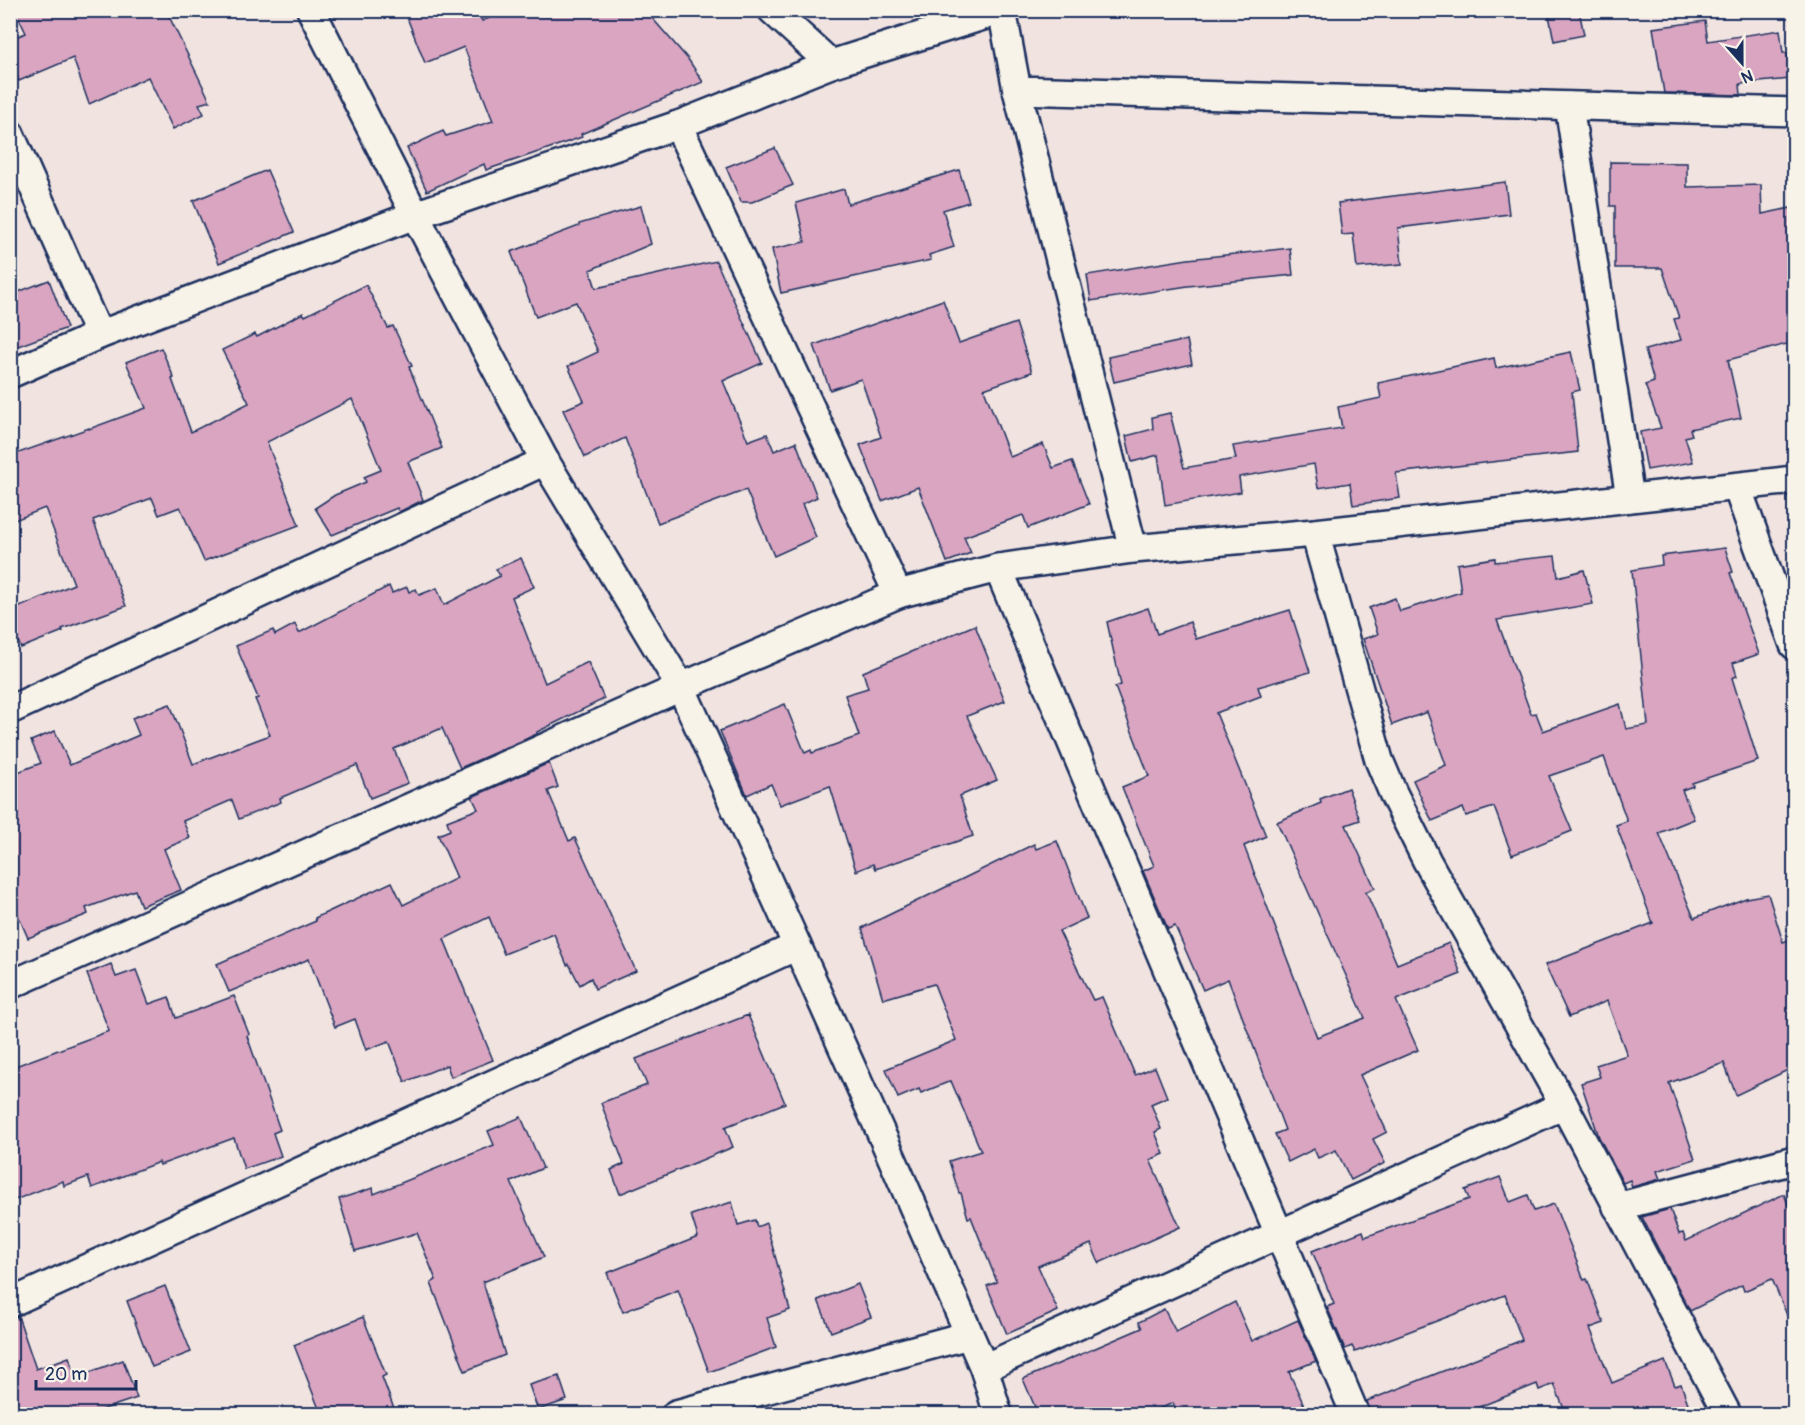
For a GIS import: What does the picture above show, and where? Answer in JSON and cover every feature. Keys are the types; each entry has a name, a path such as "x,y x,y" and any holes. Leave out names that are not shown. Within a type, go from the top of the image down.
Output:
{"street":[{"path":"311,10 415,215 545,461 681,687 984,1368 998,1414"},
{"path":"772,10 831,63"},
{"path":"10,374 99,334 415,215 678,125 831,63 1002,10 1017,90 1133,549"},
{"path":"1017,90 1794,112"},
{"path":"1569,106 1630,498"},
{"path":"678,125 898,594"},
{"path":"10,134 99,334"},
{"path":"10,710 545,461"},
{"path":"10,985 681,687 898,594 998,568 1133,549 1315,533 1794,480"},
{"path":"1737,487 1794,645"},
{"path":"1315,533 1380,760 1393,793 1427,861 1564,1105 1727,1414"},
{"path":"998,568 1355,1414"},
{"path":"10,1303 797,946"},
{"path":"984,1368 1564,1105"},
{"path":"1617,1207 1794,1160"},
{"path":"676,1414 969,1335"}],"building":[{"path":"15,10 166,10 210,101 199,104 204,114 173,129 148,77 89,104 73,58 19,81 10,61 10,39 26,33"},
{"path":"404,10 478,10 482,21 509,10 645,10 688,59 703,82 581,134 582,137 486,170 484,164 427,191 407,148 443,131 446,136 493,121 464,47 425,63"},
{"path":"1548,10 1579,10 1584,35 1554,41"},
{"path":"1705,21 1708,41 1780,30 1783,53 1787,53 1790,79 1740,84 1741,95 1664,93 1653,28"},
{"path":"775,148 793,185 752,202 741,202 726,167"},
{"path":"1610,162 1687,163 1687,187 1761,185 1762,214 1791,208 1794,224 1794,342 1728,360 1741,418 1690,429 1692,435 1685,437 1693,462 1647,470 1640,432 1661,428 1645,385 1654,382 1645,350 1681,340 1674,319 1679,318 1662,268 1615,268 1615,206 1610,206"},
{"path":"267,170 294,232 219,263 193,201"},
{"path":"959,170 969,202 943,210 954,247 929,255 931,260 781,293 772,249 805,242 796,203 844,189 848,204"},
{"path":"1505,182 1509,214 1398,228 1402,264 1357,268 1353,234 1342,235 1338,203"},
{"path":"641,206 651,244 590,270 596,288 716,261 762,363 723,381 748,441 767,434 774,451 796,442 817,497 802,504 816,537 774,556 746,490 658,523 625,438 585,457 563,410 584,401 568,366 598,352 576,302 536,317 511,252 579,226 579,224"},
{"path":"1290,248 1293,275 1188,286 1091,301 1087,275 1188,259"},
{"path":"49,280 67,328 10,349 10,295"},
{"path":"366,285 388,328 393,326 412,366 409,367 442,448 408,462 423,500 399,512 397,508 332,535 315,508 335,495 366,482 364,477 381,470 352,399 267,442 299,525 204,561 180,507 159,515 152,498 93,520 126,606 62,629 63,631 21,648 10,623 10,611 74,584 45,508 10,522 10,456 146,408 126,362 161,348 174,378 172,379 191,432 249,403 222,350 255,334 257,337 303,313 305,316"},
{"path":"943,300 959,343 1016,323 1032,372 984,389 1010,457 1043,444 1053,468 1072,461 1089,504 1028,528 1023,515 964,537 971,553 947,562 918,487 882,501 860,445 881,437 861,379 830,390 814,345"},
{"path":"1187,340 1192,364 1114,382 1108,357"},
{"path":"1571,352 1580,390 1572,392 1578,452 1396,473 1400,498 1353,505 1350,483 1318,488 1314,464 1239,477 1241,492 1165,505 1158,455 1132,462 1126,436 1153,429 1152,417 1170,413 1184,468 1236,459 1233,446 1342,428 1338,407 1381,398 1378,383 1494,358 1496,368"},
{"path":"1725,548 1733,572 1730,573 1759,654 1733,663 1737,676 1732,678 1758,761 1692,783 1693,786 1682,790 1694,819 1659,833 1694,918 1746,898 1768,894 1783,942 1794,938 1794,1067 1736,1095 1724,1063 1669,1083 1695,1159 1657,1171 1660,1179 1632,1187 1630,1180 1623,1183 1599,1137 1581,1083 1600,1077 1596,1065 1627,1055 1607,1001 1569,1017 1545,965 1653,923 1616,825 1627,821 1604,757 1549,776 1572,831 1512,855 1494,807 1466,816 1463,808 1432,821 1413,780 1446,765 1427,712 1392,725 1363,639 1378,634 1369,608 1395,598 1400,611 1461,592 1457,564 1495,558 1495,562 1555,556 1558,577 1584,570 1593,604 1497,620 1531,714 1536,713 1543,731 1620,704 1626,729 1648,725 1632,570 1662,565 1661,556"},
{"path":"521,558 534,587 512,597 545,683 588,662 604,699 537,734 460,768 442,728 394,749 408,783 370,798 357,765 280,798 281,802 239,819 232,800 183,821 190,838 164,849 181,890 141,906 135,890 86,908 88,914 28,938 18,915 10,918 10,775 41,763 31,741 55,731 70,765 139,735 132,718 170,704 193,764 270,735 255,699 258,698 236,646 273,630 275,635 295,624 299,633 389,586 392,593 407,587 409,592 416,589 419,595 437,588 444,605 500,576 496,569"},
{"path":"1148,608 1157,634 1190,622 1196,639 1290,610 1310,672 1258,687 1261,696 1216,713 1266,836 1244,846 1317,1037 1365,1018 1277,822 1321,803 1320,799 1348,788 1360,820 1346,825 1375,888 1366,892 1397,964 1449,943 1461,974 1396,1000 1418,1050 1360,1075 1387,1132 1373,1139 1385,1163 1351,1180 1336,1150 1318,1158 1314,1149 1288,1162 1275,1134 1285,1130 1228,979 1203,990 1175,926 1168,929 1143,871 1154,866 1122,787 1149,776 1115,687 1121,685 1107,622"},
{"path":"975,625 1005,701 967,716 997,780 960,796 973,836 875,869 873,864 856,871 830,786 780,805 771,784 747,795 720,731 785,704 805,753 811,750 812,753 859,736 845,695 868,688 863,672"},
{"path":"549,763 558,787 548,791 569,841 575,838 636,971 595,989 591,978 580,985 569,964 567,965 554,934 504,954 489,917 444,939 493,1060 451,1077 447,1065 405,1082 389,1041 366,1050 355,1019 335,1027 309,959 229,992 217,964 316,921 315,918 392,882 403,905 457,878 438,835 450,830 447,821 478,809 472,797"},
{"path":"1057,841 1087,918 1059,931 1093,1000 1102,997 1135,1075 1155,1067 1167,1097 1151,1104 1161,1129 1155,1132 1164,1154 1150,1160 1180,1227 1099,1263 1091,1244 1038,1266 1058,1311 1007,1334 987,1286 997,1282 971,1217 968,1218 949,1161 981,1151 951,1081 921,1093 919,1089 898,1098 886,1069 956,1040 934,984 883,999 862,928 1034,844 1036,849"},
{"path":"111,964 116,977 136,970 149,1004 169,997 176,1018 234,996 249,1034 247,1036 280,1130 273,1133 281,1156 244,1169 234,1138 160,1165 159,1162 92,1188 88,1177 64,1186 63,1181 10,1202 10,1068 109,1031 87,974"},
{"path":"748,1015 785,1103 725,1127 733,1147 620,1194 611,1170 624,1164 601,1103 647,1085 636,1059"},
{"path":"521,1117 543,1168 511,1182 544,1257 483,1282 505,1355 465,1371 431,1283 436,1280 417,1233 355,1251 339,1199 373,1188 374,1194 494,1145 488,1131"},
{"path":"1500,1177 1510,1202 1528,1195 1534,1211 1554,1204 1604,1323 1590,1328 1612,1383 1665,1361 1675,1386 1681,1384 1690,1409 1685,1411 1687,1414 1566,1414 1554,1384 1539,1390 1537,1384 1461,1414 1371,1414 1367,1401 1522,1340 1505,1295 1355,1352 1352,1346 1345,1349 1327,1307 1334,1304 1312,1251 1363,1231 1365,1237 1469,1199 1465,1190"},
{"path":"1784,1194 1794,1219 1794,1332 1772,1279 1744,1291 1742,1285 1690,1311 1642,1217 1670,1209 1679,1234 1683,1233 1686,1241"},
{"path":"732,1202 738,1225 755,1220 757,1227 766,1223 790,1310 767,1318 776,1347 709,1372 678,1290 623,1312 607,1273 698,1237 691,1215"},
{"path":"858,1284 871,1317 831,1332 818,1300"},
{"path":"165,1286 191,1352 152,1367 127,1301"},
{"path":"1235,1302 1252,1341 1298,1320 1316,1361 1289,1372 1308,1414 1179,1414 1173,1403 1147,1414 1038,1414 1023,1379 1142,1328 1139,1322 1164,1309 1176,1332"},
{"path":"18,1316 36,1369 69,1357 76,1377 123,1360 137,1398 89,1414 10,1414 10,1318"},
{"path":"363,1317 386,1375 382,1377 396,1414 321,1414 294,1345"},
{"path":"559,1376 567,1400 538,1410 529,1385"}]}
